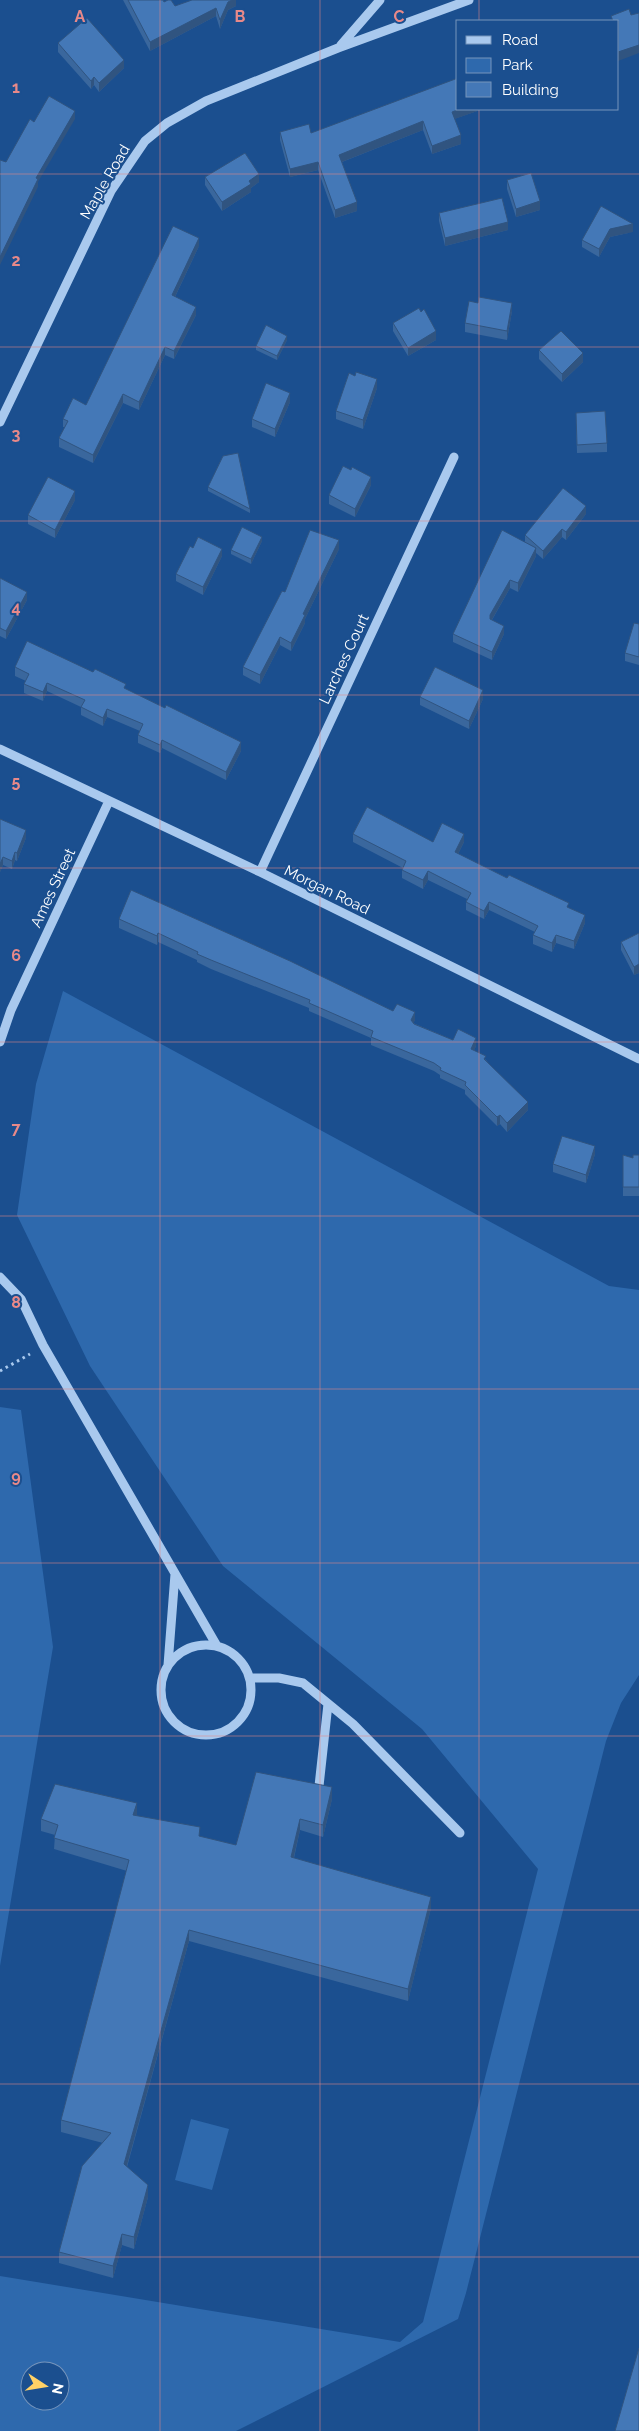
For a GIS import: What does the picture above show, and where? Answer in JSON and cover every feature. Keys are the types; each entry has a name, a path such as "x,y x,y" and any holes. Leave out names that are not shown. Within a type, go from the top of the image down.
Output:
{"street":[{"path":"338,48 380,0"},
{"name":"Maple Road","path":"0,422 111,191 145,140 167,123 206,101 338,48 470,0"},
{"name":"Larches Court","path":"260,872 454,457"},
{"name":"Morgan Road","path":"0,749 260,872 639,1059"},
{"name":"Ames Street","path":"0,1042 11,1010 109,801"},
{"path":"0,1277 21,1299 43,1345 217,1646"},
{"path":"168,1666 175,1574"},
{"path":"202,1644 217,1646 232,1652 246,1666 250,1678 252,1695 246,1713 237,1724 226,1731 212,1735 196,1735 182,1729 171,1719 165,1709 161,1693 162,1679 168,1666 178,1654 202,1644"},
{"path":"250,1678 279,1678 303,1683 353,1724 460,1833"},
{"path":"318,1786 328,1704"}],"path":[{"path":"0,1370 17,1363 43,1345"}],"green space":[{"path":"63,991 609,1286 639,1290 639,1675 621,1703 606,1741 458,2319 236,2431 0,2431 0,2276 400,2342 423,2322 538,1869 422,1729 223,1566 90,1366 17,1215 36,1084"},
{"path":"0,1407 21,1410 53,1647 0,1966"},
{"path":"191,2119 229,2129 212,2190 175,2180"}],"building":[{"path":"128,0 163,0 164,2 171,0 175,6 192,0 232,0 228,2 220,20 216,8 150,42"},
{"path":"629,9 631,15 639,13 639,45 619,52 619,20 613,20 611,16"},
{"path":"87,18 124,60 99,83 94,77 91,81 58,43"},
{"path":"456,79 457,110 452,112 461,135 432,146 423,121 339,155 357,202 335,210 318,162 290,169 280,132 309,124 311,133"},
{"path":"49,96 75,111 36,178 38,179 0,257 0,160 6,162 30,119 34,122"},
{"path":"245,153 259,174 249,181 251,184 222,202 205,177"},
{"path":"531,173 540,201 516,209 507,180"},
{"path":"502,198 508,222 445,238 439,213"},
{"path":"601,206 633,224 610,229 599,249 582,240"},
{"path":"173,226 199,238 172,295 196,307 174,351 165,347 139,402 123,394 93,455 59,438 68,421 63,419 73,398 86,405"},
{"path":"479,297 512,303 507,331 465,323 469,301 478,303"},
{"path":"419,308 421,312 424,309 436,331 408,348 393,323"},
{"path":"266,325 287,336 277,356 256,346"},
{"path":"561,331 583,353 562,374 539,350"},
{"path":"356,372 377,379 363,420 336,411 349,373 355,376"},
{"path":"266,383 290,393 275,429 252,419"},
{"path":"605,411 607,443 577,445 576,413"},
{"path":"238,453 250,509 208,487 223,456"},
{"path":"343,466 351,470 352,467 371,477 355,509 329,495"},
{"path":"48,477 75,491 55,530 28,515"},
{"path":"563,488 586,506 566,532 562,529 543,551 525,535"},
{"path":"242,527 262,537 251,559 231,550"},
{"path":"310,530 339,540 291,643 280,637 260,675 243,667 282,591 285,592"},
{"path":"502,530 536,548 518,583 510,580 490,615 490,619 504,626 492,652 453,634"},
{"path":"198,537 222,549 203,587 176,574 190,546 193,548"},
{"path":"0,578 27,592 6,631 0,628"},
{"path":"634,623 639,624 639,657 625,653"},
{"path":"27,641 93,672 95,669 126,684 124,688 165,708 166,705 241,742 226,772 162,740 160,745 138,735 143,724 107,709 103,718 81,707 85,700 47,683 43,692 24,684 29,674 15,667"},
{"path":"435,667 483,690 469,721 420,697"},
{"path":"367,807 433,842 442,823 464,834 455,852 507,878 509,875 569,903 567,907 585,915 574,941 556,935 552,943 533,935 538,926 489,902 484,911 466,902 471,893 428,871 423,880 402,870 406,861 353,834"},
{"path":"0,819 26,830 12,861 3,857 0,864"},
{"path":"131,890 290,961 393,1011 397,1004 415,1012 411,1020 414,1024 453,1040 458,1029 476,1038 471,1049 486,1056 484,1059 528,1102 507,1123 500,1115 497,1117 465,1085 466,1082 440,1070 441,1068 434,1063 371,1037 373,1031 309,1003 310,1000 197,954 198,952 158,933 157,936 119,919"},
{"path":"639,933 639,964 634,967 621,942"},
{"path":"562,1136 595,1146 586,1175 553,1164"},
{"path":"623,1155 633,1158 633,1155 639,1155 639,1187 623,1187"},
{"path":"256,1772 332,1787 323,1825 300,1819 291,1857 431,1897 408,1989 189,1930 124,2164 148,2185 134,2237 122,2234 113,2266 59,2252 82,2166 111,2133 61,2120 129,1860 54,1838 58,1825 41,1819 55,1784 137,1803 133,1815 200,1827 199,1836 236,1845"},
{"path":"639,2348 639,2431 615,2431"}]}
